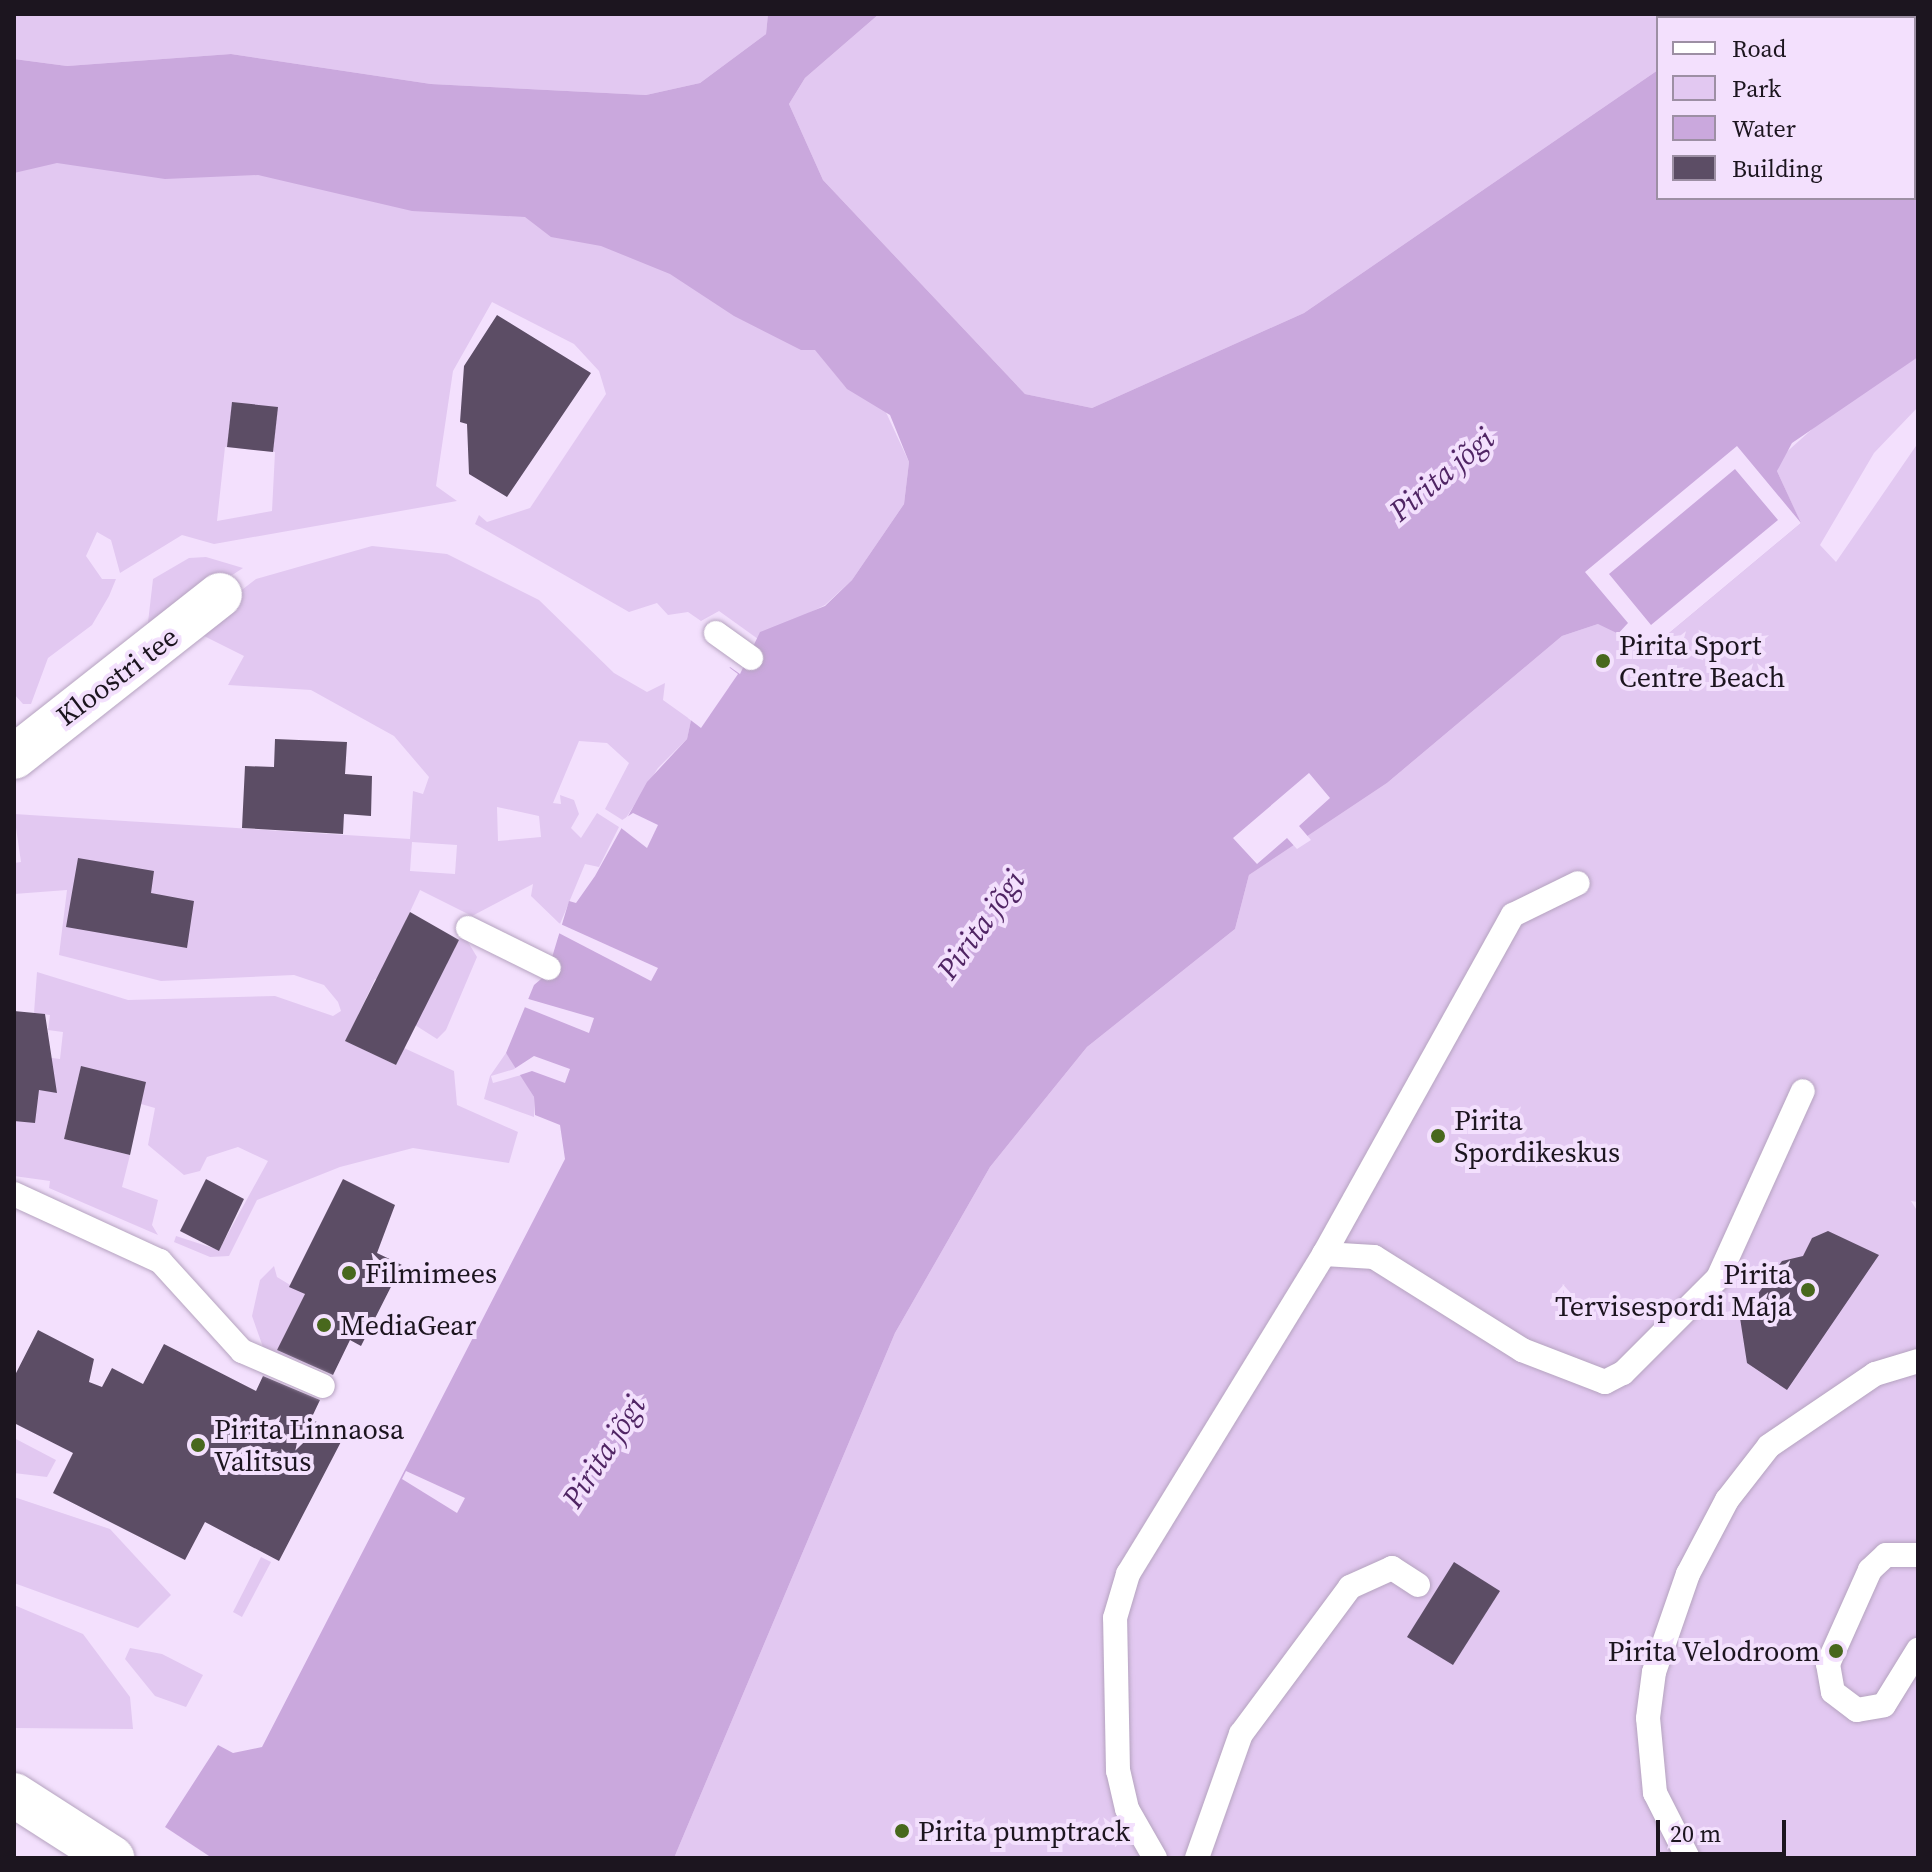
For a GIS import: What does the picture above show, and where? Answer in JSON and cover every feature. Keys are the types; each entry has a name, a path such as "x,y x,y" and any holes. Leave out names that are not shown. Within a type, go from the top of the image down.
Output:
{"street":[{"name":"Kloostri tee","path":"14,757 220,595"},
{"path":"14,1795 112,1858"}],"lane":[{"path":"716,633 751,658"},
{"path":"1155,1858 1127,1809 1118,1771 1119,1594 1179,1482 1324,1254 1513,915 1578,883"},
{"path":"468,928 549,968"},
{"path":"1324,1254 1374,1257 1522,1350 1605,1382 1623,1373 1718,1278 1803,1091"},
{"path":"14,1194 160,1261 242,1351 323,1386"},
{"path":"1688,1858 1655,1793 1648,1718 1654,1672 1688,1574 1727,1500 1769,1446 1875,1374 1918,1361"},
{"path":"1918,1555 1886,1555 1870,1570 1830,1656 1833,1692 1857,1710 1884,1705 1918,1650"},
{"path":"1197,1858 1241,1734 1350,1587 1392,1568 1418,1585"}],"green space":[{"path":"14,14 768,14 766,34 700,83 646,95 431,84 231,54 67,66 14,59"},
{"path":"879,14 1769,14 1656,16 1656,71 1304,313 1092,408 1025,394 823,180 789,104 805,78"},
{"path":"14,160 209,167 474,198 639,253 815,349 844,385 884,408 909,462 904,504 852,580 825,605 758,639 719,611 701,621 688,612 668,615 657,603 629,612 475,524 479,515 487,522 530,508 606,394 599,371 574,344 492,302 453,371 436,486 457,501 214,544 182,535 120,573 111,540 97,532 86,556 102,579 116,579 109,596 92,625 48,658 31,704 23,704 14,694","holes":["225,447 275,452 272,511 217,521"]},
{"name":"Pirita Spordikeskus","path":"1918,357 1918,407 1874,453 1820,545 1836,562 1918,443 1918,1202 1911,1201 1918,1212 1918,1858 674,1858 895,1333 990,1167 1087,1047 1235,929 1249,875 1387,783 1562,636 1598,624 1798,517 1777,471 1781,457 1838,406"},
{"path":"372,546 447,554 539,600 614,673 647,692 665,683 663,700 691,720 687,739 658,768 624,821 605,809 629,763 607,743 579,741 553,803 561,804 560,795 574,800 579,814 571,828 581,838 597,813 619,827 599,867 585,864 560,924 531,896 533,884 472,916 420,890 402,929 451,954 462,932 477,957 446,1030 437,1039 415,1025 426,1003 375,979 346,1041 396,1065 404,1048 454,1071 457,1105 518,1132 509,1163 413,1148 340,1167 257,1200 229,1256 210,1257 174,1242 176,1236 219,1250 268,1161 238,1147 207,1157 200,1171 184,1175 148,1145 155,1108 141,1104 145,1082 82,1067 64,1139 130,1155 122,1187 158,1200 152,1225 158,1235 49,1188 50,1181 14,1176 14,1087 44,1057 60,1059 63,1032 48,1030 50,1015 34,1013 37,972 128,1000 275,996 333,1016 341,1011 338,1002 324,985 294,975 161,981 59,955 67,890 14,894 14,863 21,862 14,814 410,839 413,791 423,794 429,777 394,736 311,690 228,685 244,656 202,635 217,609 256,579","holes":["497,807 539,816 541,837 498,841","412,842 457,845 455,874 410,871"]},
{"path":"206,557 243,568 147,631 153,579 189,558"},
{"path":"506,1053 518,1068 491,1076 493,1083 521,1075 534,1097 534,1117 484,1099 490,1076"},
{"path":"274,1266 277,1277 305,1294 283,1338 337,1365 325,1371 263,1347 252,1316 260,1280"},
{"path":"14,1438 56,1460 47,1477 14,1473"},
{"path":"14,1497 110,1529 171,1595 138,1628 14,1583"},
{"path":"261,1557 271,1562 242,1617 233,1612"},
{"path":"14,1605 83,1634 130,1697 133,1729 14,1728"},
{"path":"130,1648 162,1654 203,1675 186,1707 155,1696 125,1659"}],"water":[{"name":"Pirita jõgi","path":"768,14 879,14 805,78 789,104 823,180 1025,394 1092,408 1304,313 1656,71 1656,200 1916,200 1916,16 1840,16 1918,14 1918,357 1792,443 1777,471 1801,523 1650,649 1598,624 1562,636 1387,783 1249,875 1235,929 1087,1047 990,1167 895,1333 674,1858 145,1858 218,1745 233,1753 262,1747 565,1159 560,1125 535,1115 534,1097 506,1053 534,985 547,974 569,901 576,903 595,876 647,782 687,739 691,720 730,667 740,674 760,632 825,606 852,580 904,504 909,462 890,415 847,389 815,350 801,350 734,316 670,274 601,246 551,237 525,217 412,211 258,175 165,179 57,163 14,173 14,59 67,66 231,54 431,84 646,95 700,83 766,34"}],"pier":[{"path":"1737,446 1801,523 1650,649 1640,637 1631,644 1616,636 1628,623 1585,572","holes":["1735,469 1778,520 1651,625 1609,574"]},
{"path":"726,665 738,674 701,728 688,718"},
{"path":"1309,773 1330,798 1299,826 1311,840 1297,849 1287,838 1257,864 1233,838"},
{"path":"633,813 658,825 647,848 616,824"},
{"path":"556,922 658,968 651,981 553,930"},
{"path":"525,998 594,1018 589,1033 522,1006"},
{"path":"534,1056 570,1069 565,1083 532,1071 517,1076 514,1069"},
{"path":"406,1471 465,1498 457,1513 402,1479"},
{"path":"162,1825 212,1858 141,1858"}],"building":[{"path":"497,315 591,373 507,497 469,474 467,424 460,422 464,366"},
{"path":"232,402 278,407 273,452 227,447"},
{"path":"275,739 347,742 345,774 372,776 371,816 344,814 343,834 242,828 245,766 274,767"},
{"path":"78,858 154,871 151,893 194,901 187,948 66,927"},
{"path":"410,912 459,940 396,1065 345,1041"},
{"path":"14,1011 45,1014 57,1093 39,1090 35,1123 14,1121"},
{"path":"81,1066 146,1082 130,1155 64,1139"},
{"path":"206,1179 244,1199 219,1251 180,1231"},
{"path":"343,1179 395,1205 377,1253 402,1265 361,1346 350,1340 333,1375 277,1350 305,1294 289,1287"},
{"name":"Pirita Tervisespordi Maja","path":"1828,1231 1879,1255 1787,1390 1747,1363 1740,1318 1782,1261 1803,1256 1812,1238"},
{"name":"Pirita Linnaosa Valitsus","path":"38,1330 94,1359 89,1382 102,1387 112,1368 143,1384 164,1344 256,1391 263,1376 320,1400 311,1419 344,1436 279,1561 205,1522 185,1560 53,1493 73,1453 14,1423 14,1377"},
{"path":"1454,1562 1500,1591 1453,1665 1407,1637"}],"place":[{"name":"Pirita Sport Centre Beach","path":"1603,661"},
{"name":"Pirita Spordikeskus","path":"1438,1136"},
{"name":"Filmimees","path":"349,1273"},
{"name":"Pirita Tervisespordi Maja","path":"1808,1290"},
{"name":"MediaGear","path":"324,1325"},
{"name":"Pirita Linnaosa Valitsus","path":"198,1445"},
{"name":"Pirita Velodroom","path":"1836,1651"},
{"name":"Pirita pumptrack","path":"902,1831"}]}
